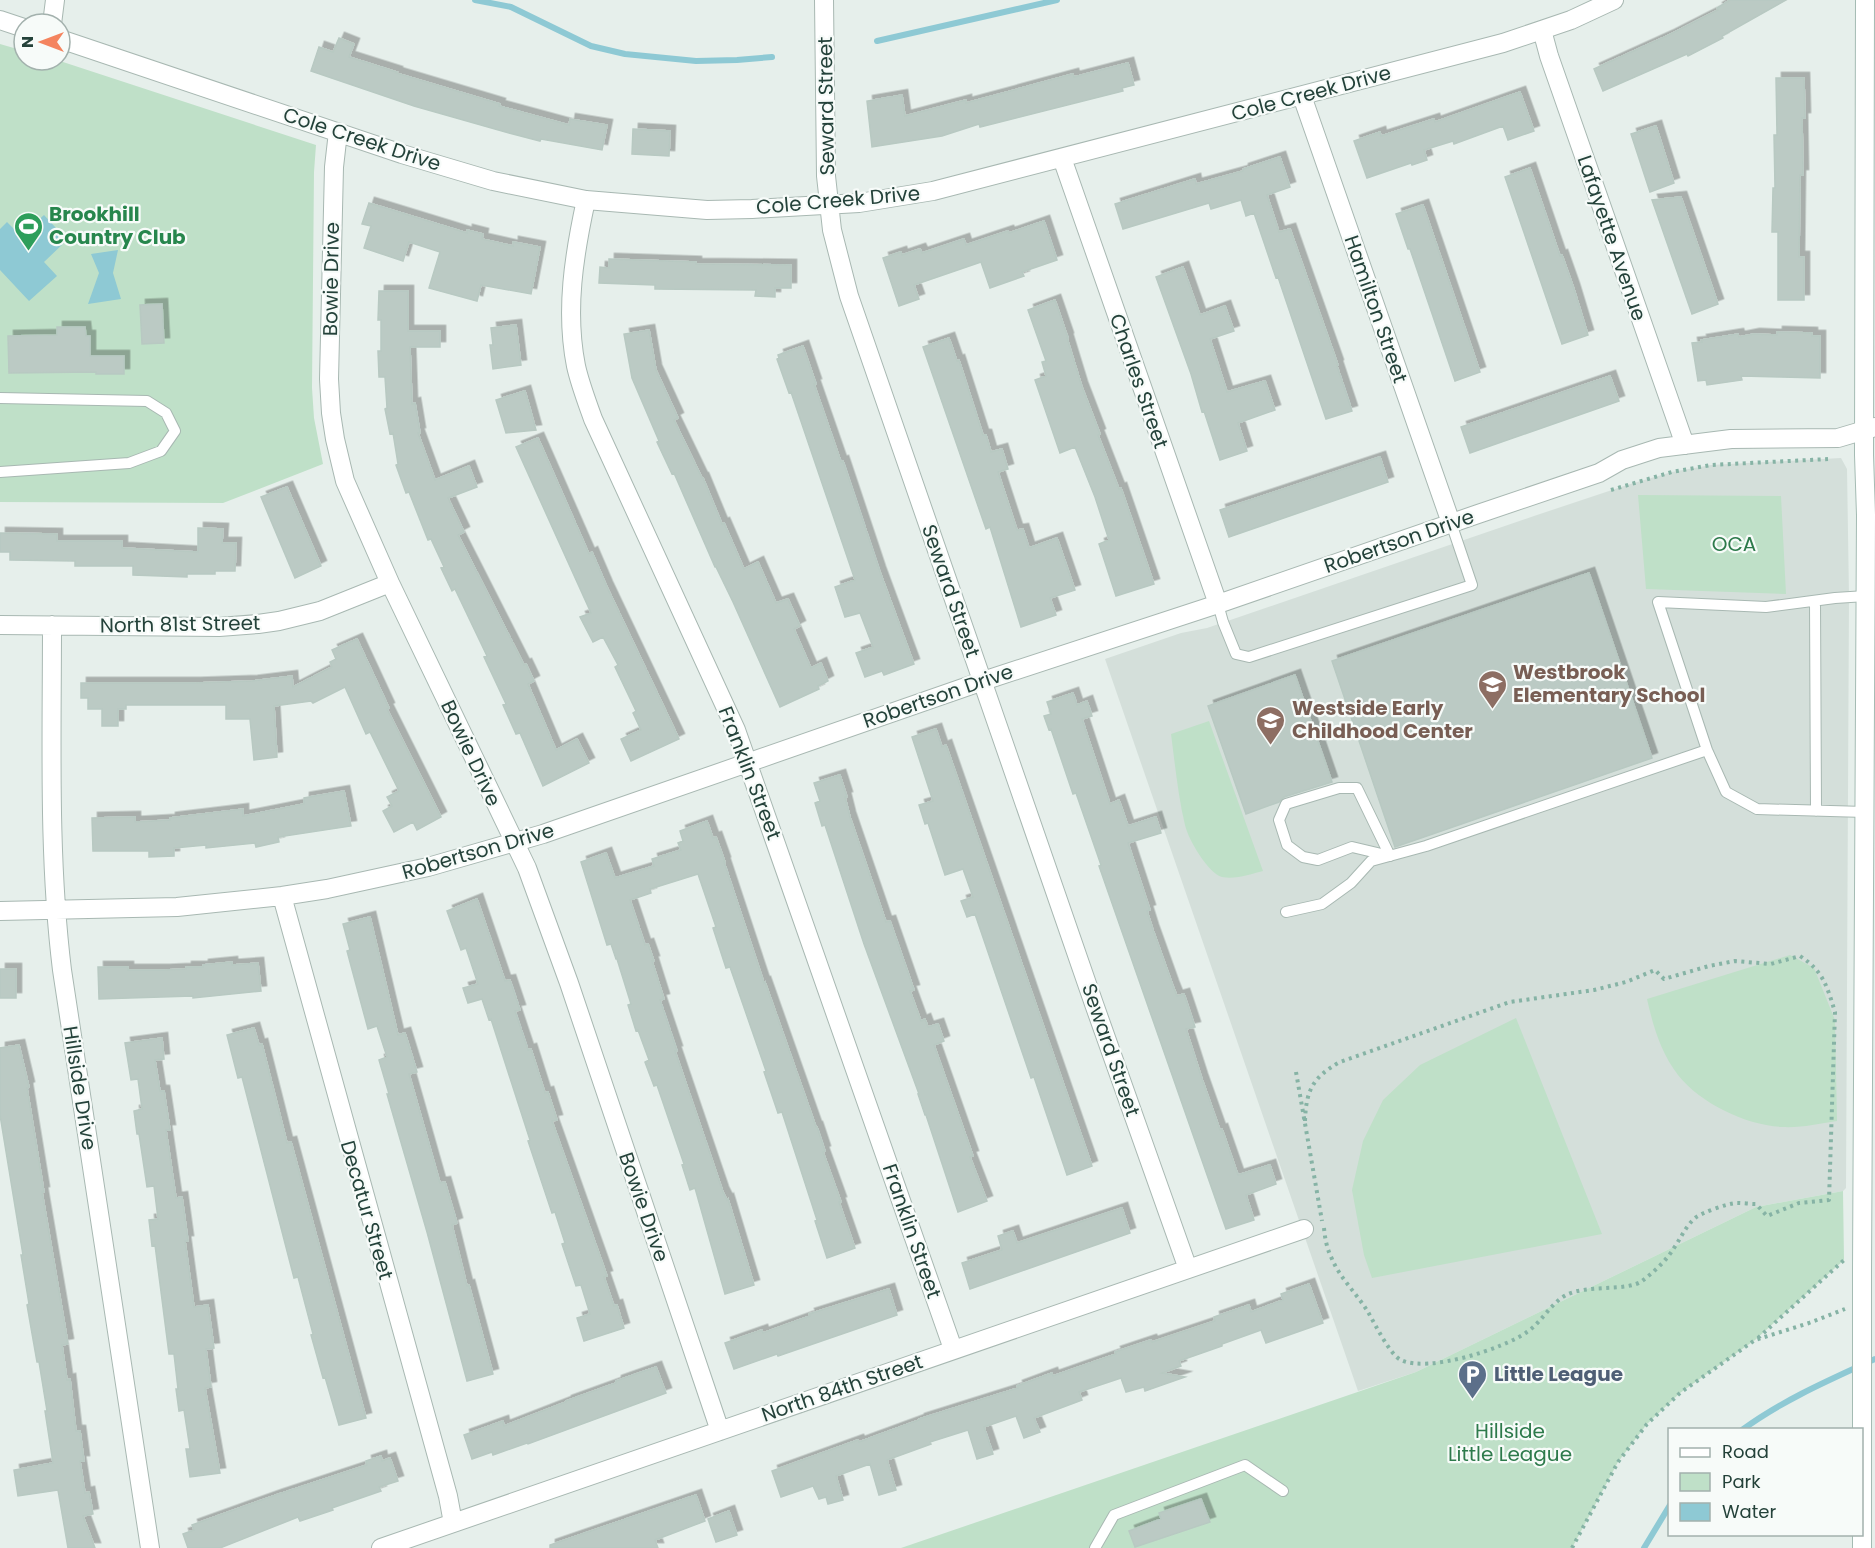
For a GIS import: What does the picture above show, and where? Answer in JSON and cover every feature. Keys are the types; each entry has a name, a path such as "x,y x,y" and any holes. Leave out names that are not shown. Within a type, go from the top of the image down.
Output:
{"street":[{"name":"Seward Street","path":"824,0 824,140 829,205 832,230 849,296 1188,1269"},
{"name":"Cole Creek Drive","path":"72,43 493,181 586,200 707,210 829,205 933,191 1503,43 1571,20 1614,0"},
{"path":"1862,1428 1866,596 1870,428 1870,169 1865,0"},
{"name":"Lafayette Avenue","path":"1542,30 1684,445"},
{"name":"Hamilton Street","path":"1302,96 1451,523"},
{"name":"Bowie Drive","path":"338,132 333,191 329,380 331,413 345,481 390,583 527,868 569,983 720,1431"},
{"name":"Charles Street","path":"1062,158 1218,604"},
{"name":"Franklin Street","path":"586,200 572,278 570,305 573,343 581,385 593,419 736,730 953,1349"},
{"name":"Robertson Drive","path":"0,911 177,907 282,896 387,877 515,843 982,681 1218,604 1599,472 1622,460 1659,448 1731,439 1838,438 1870,428"},
{"name":"North 81st Street","path":"0,625 219,627 258,624 320,611 390,583"},
{"name":"Hillside Drive","path":"52,625 52,855 55,910 62,970 150,1548"},
{"name":"Decatur Street","path":"282,896 448,1496 453,1523"},
{"name":"North 84th Street","path":"381,1548 1304,1229"}],"lane":[{"path":"0,398 147,401 166,413 175,430 161,451 129,464 0,472"},
{"path":"1218,604 1236,654 1249,657 1472,585 1451,523"},
{"path":"1865,812 1757,809 1726,792 1707,750 1658,602 1766,607 1866,596"},
{"path":"1815,601 1816,811"},
{"path":"1286,912 1322,903 1351,883 1371,861 1426,846 1707,750"},
{"path":"1339,788 1357,788 1390,856 1352,847 1318,860 1303,857 1287,845 1279,820 1286,804 1339,788"},
{"path":"1095,1548 1114,1515 1245,1465 1283,1491"}],"path":[{"path":"1606,492 1672,472 1711,465 1830,459"},
{"path":"1296,1072 1326,1244 1332,1259 1362,1302 1390,1352 1401,1361 1443,1364 1496,1347 1527,1332 1558,1299 1572,1293 1640,1282 1675,1248 1686,1228 1696,1217 1735,1203 1756,1204 1767,1216 1799,1203 1829,1200 1835,1012 1827,987 1814,965 1800,956 1771,964 1735,961 1664,979 1655,970 1626,982 1594,990 1510,1002 1340,1062 1327,1069 1310,1088 1305,1102 1305,1121"},
{"path":"1572,1548 1618,1462 1647,1424 1680,1393 1755,1340 1844,1260"},
{"path":"1755,1340 1809,1323 1846,1308"}],"shaded area":[{"path":"1841,458 1847,469 1849,597 1846,1188 1843,1191 1756,1207 1416,1372 1358,1391 1105,659 1181,633 1207,628 1534,516 1672,472 1711,465"}],"green space":[{"name":"Brookhill Country Club","path":"0,44 12,48 12,72 72,72 72,65 316,145 312,388 314,418 323,464 223,503 0,502"},
{"name":"OCA","path":"1638,495 1781,496 1786,594 1646,589"},
{"path":"1209,721 1263,871 1232,878 1222,877 1211,869 1199,855 1187,831 1171,734"},
{"path":"1790,955 1814,968 1835,1020 1837,1121 1810,1126 1782,1127 1754,1122 1712,1104 1688,1085 1672,1067 1658,1039 1652,1019 1647,999"},
{"path":"1516,1018 1602,1234 1372,1278 1364,1255 1352,1190 1363,1141 1383,1100 1420,1065"},
{"name":"Hillside Little League","path":"1843,1191 1844,1260 1755,1340 1680,1393 1647,1424 1618,1462 1572,1548 901,1548 1416,1372 1756,1207"}],"water":[{"name":"Brookhill Country Club","path":"44,215 67,240 44,262 57,276 29,301 0,270 0,229 7,222 21,236"},
{"name":"Brookhill Country Club","path":"118,250 113,273 121,299 88,304 99,273 91,254"}],"building":[{"path":"1730,0 1786,0 1688,56 1687,54 1603,91 1594,69 1669,35 1718,10 1717,8"},
{"path":"339,38 354,44 349,57 396,73 500,104 499,106 569,125 570,119 607,125 602,150 541,139 540,141 509,133 414,106 311,71 319,47 333,52"},
{"path":"1128,63 1134,85 1122,88 1123,91 980,127 979,124 942,136 872,147 867,101 902,95 905,116 966,100 966,103 1073,74 1074,77"},
{"path":"1776,78 1804,78 1805,118 1802,118 1803,175 1800,175 1799,257 1804,257 1804,300 1778,300 1778,232 1772,232 1773,188 1775,188 1774,135 1777,135"},
{"path":"1520,92 1534,131 1508,140 1503,126 1454,144 1453,141 1424,150 1427,160 1367,178 1354,141 1380,132 1381,136 1434,119 1435,122"},
{"path":"1656,126 1674,183 1650,192 1631,134"},
{"path":"633,129 670,131 669,156 632,154"},
{"path":"1280,157 1290,187 1267,195 1279,232 1290,229 1352,411 1326,419 1254,213 1246,216 1241,200 1211,209 1209,203 1123,229 1115,204 1195,179 1196,184 1243,171 1243,169"},
{"path":"1530,168 1560,256 1562,255 1574,289 1588,335 1562,344 1505,177"},
{"path":"1681,197 1718,304 1692,314 1652,200"},
{"path":"369,203 467,233 467,230 483,234 482,239 513,246 513,242 540,247 531,294 481,285 477,301 429,288 440,252 409,242 403,261 364,248 371,226 362,224"},
{"path":"1423,205 1480,372 1455,381 1396,214"},
{"path":"1044,221 1057,260 1022,272 1024,276 990,288 981,262 914,285 919,299 899,306 883,258 920,249 922,253 964,239 966,245"},
{"path":"609,259 696,262 696,264 791,265 791,288 775,288 775,297 755,296 756,290 655,289 655,285 599,283 600,267 609,268"},
{"path":"1183,267 1200,315 1225,306 1234,331 1210,339 1227,392 1265,381 1275,410 1238,423 1247,451 1220,460 1156,277"},
{"path":"379,291 408,291 408,331 440,331 440,347 410,347 412,404 415,403 420,433 418,433 435,480 469,466 477,487 448,498 464,532 458,535 534,681 528,684 556,750 577,739 589,763 543,786 520,733 516,734 503,705 506,704 484,657 487,656 455,589 452,591 441,568 444,567 431,539 428,540 396,465 398,464 393,433 390,434 385,409 387,408 385,377 379,377 378,351 381,351 381,320 378,320"},
{"path":"1055,300 1082,387 1100,434 1098,435 1119,489 1121,488 1154,584 1116,596 1099,544 1109,540 1095,497 1075,447 1060,453 1035,380 1046,376 1042,362 1046,361 1028,310"},
{"path":"162,304 164,343 142,344 140,305"},
{"path":"516,325 521,365 493,369 490,345 493,345 491,328"},
{"path":"57,327 85,327 86,336 90,336 90,356 124,356 124,374 9,373 8,336 57,335"},
{"path":"649,330 656,370 678,418 674,420 744,569 758,562 776,603 788,599 800,626 794,629 811,668 821,663 828,681 818,686 819,689 780,707 674,473 672,474 657,442 659,441 632,378 624,334"},
{"path":"1777,332 1812,333 1812,336 1820,336 1820,378 1741,376 1742,380 1707,385 1706,380 1698,381 1692,343 1738,334 1739,337 1754,334 1777,335"},
{"path":"949,338 991,452 1002,449 1008,469 998,472 1017,530 1023,529 1029,548 1057,538 1075,590 1050,598 1056,615 1021,627 990,527 986,529 923,347"},
{"path":"803,346 841,462 843,461 914,664 884,675 882,671 865,677 856,653 873,647 860,613 845,617 835,587 855,580 791,392 789,393 777,359 778,355"},
{"path":"1610,376 1619,401 1470,453 1461,427"},
{"path":"525,391 536,430 506,433 496,400"},
{"path":"538,438 589,554 592,552 679,739 631,761 621,739 641,730 633,713 636,711 615,667 618,665 603,637 593,642 580,617 591,613 516,447"},
{"path":"1380,457 1388,482 1229,537 1220,510"},
{"path":"287,487 321,566 295,578 261,497"},
{"path":"198,528 223,529 222,543 236,543 235,571 187,574 187,577 133,575 133,566 75,566 75,561 10,560 10,552 0,552 0,533 57,534 57,541 122,541 122,548 198,552"},
{"name":"Westbrook Elementary School","path":"1589,573 1652,758 1395,847 1332,661"},
{"path":"357,639 389,708 387,709 441,817 417,830 413,822 394,832 383,811 392,806 387,797 399,791 370,732 366,734 345,687 313,703 311,701 274,706 277,757 254,760 250,719 226,719 226,705 126,705 126,709 118,709 118,726 102,726 102,709 88,709 88,698 81,698 81,683 195,683 252,681 292,676 293,687 332,667 330,662 336,659 332,650"},
{"name":"Westside Early Childhood Center","path":"1295,675 1332,782 1284,797 1279,802 1246,814 1208,706"},
{"path":"1073,693 1077,705 1087,701 1092,716 1082,719 1110,804 1119,800 1128,826 1156,817 1161,833 1128,843 1150,910 1147,911 1173,986 1177,996 1184,994 1195,1027 1186,1029 1220,1130 1222,1129 1238,1175 1270,1165 1276,1184 1246,1195 1254,1220 1226,1229 1099,866 1101,865 1076,793 1073,794 1051,729 1049,730 1044,716 1051,714 1047,702"},
{"path":"936,729 942,747 946,745 1092,1166 1067,1175 975,914 967,917 961,901 973,897 963,869 945,875 928,823 925,824 919,805 933,801 912,737"},
{"path":"840,775 850,817 886,922 890,921 914,990 910,991 921,1021 925,1019 928,1027 938,1024 944,1041 934,1045 973,1156 970,1157 987,1201 958,1212 825,825 822,826 815,803 820,801 814,783"},
{"path":"344,791 351,826 278,837 279,842 256,847 255,843 206,848 206,845 174,848 174,856 149,857 149,851 93,851 92,818 135,817 135,822 170,820 170,818 243,809 243,816 304,804 304,798"},
{"path":"707,821 713,838 716,837 725,862 764,983 817,1127 855,1248 827,1258 782,1112 778,1113 730,967 726,968 713,928 716,927 698,874 650,889 651,893 630,900 645,945 648,944 654,961 652,961 664,999 660,1000 677,1051 675,1051 723,1192 728,1199 754,1285 725,1294 695,1188 690,1190 682,1165 684,1164 657,1085 654,1086 645,1062 649,1060 638,1030 636,1031 628,1005 631,1004 617,959 611,944 607,945 581,862 606,853 615,878 654,866 652,859 681,850 678,843 683,841 680,831"},
{"path":"477,899 505,981 510,980 520,1010 515,1011 528,1050 531,1049 545,1093 548,1092 557,1120 552,1121 607,1276 604,1277 614,1306 617,1305 624,1328 584,1341 577,1318 590,1314 581,1285 576,1286 562,1244 565,1243 555,1212 552,1213 528,1141 530,1140 491,1019 489,1020 482,999 468,1003 463,988 478,984 466,948 461,950 447,911"},
{"path":"370,917 398,1035 405,1033 417,1072 409,1074 440,1183 445,1182 457,1223 452,1225 493,1374 467,1381 387,1094 389,1094 379,1060 387,1057 377,1026 368,1029 347,951 350,950 343,924"},
{"path":"232,962 232,965 258,963 261,991 193,998 193,996 99,999 98,967 164,970"},
{"path":"0,969 16,969 16,998 0,998"},
{"path":"254,1028 259,1045 262,1044 287,1143 291,1142 366,1418 339,1425 311,1335 313,1334 298,1277 294,1278 242,1077 238,1078 227,1035"},
{"path":"162,1038 164,1059 155,1060 160,1091 164,1091 170,1130 166,1130 176,1198 182,1197 194,1307 208,1305 214,1348 206,1349 211,1387 205,1388 220,1473 190,1477 186,1449 190,1449 184,1410 179,1411 174,1354 169,1354 155,1245 152,1246 149,1220 158,1219 154,1186 147,1187 139,1134 137,1134 134,1111 142,1109 138,1079 131,1080 125,1043"},
{"path":"19,1045 29,1087 27,1088 44,1192 42,1192 68,1344 62,1345 67,1380 70,1379 76,1431 80,1431 84,1461 80,1461 85,1493 89,1492 93,1514 83,1516 95,1548 68,1548 58,1490 18,1496 14,1470 53,1463 39,1362 37,1362 27,1305 29,1304 21,1255 23,1255 0,1115 0,1048"},
{"path":"1122,1208 1130,1233 970,1289 962,1263 1002,1250 998,1236 1013,1231 1017,1243"},
{"path":"1309,1284 1323,1323 1266,1343 1261,1330 1222,1344 1222,1346 1179,1361 1181,1366 1162,1373 1185,1377 1145,1391 1144,1387 1126,1392 1121,1378 1079,1392 1082,1400 1034,1418 1040,1432 1024,1438 1016,1416 984,1427 993,1454 977,1459 968,1430 930,1442 931,1444 887,1460 896,1490 879,1495 870,1464 836,1476 843,1500 828,1504 826,1497 819,1499 813,1486 781,1497 772,1471 919,1419 1018,1388 1017,1386 1052,1373 1053,1376 1116,1354 1115,1352 1215,1321 1214,1317 1249,1305 1251,1312 1283,1300 1281,1294"},
{"path":"889,1289 897,1315 734,1369 725,1343 762,1330 763,1333 810,1316 809,1314"},
{"path":"656,1367 666,1393 528,1444 472,1459 464,1435 503,1421 504,1426"},
{"path":"381,1456 382,1461 390,1458 398,1481 379,1487 381,1491 300,1521 298,1517 220,1548 188,1548 183,1534 194,1530 192,1525 367,1465 366,1461"},
{"path":"696,1495 705,1521 655,1540 658,1548 550,1548 550,1545"},
{"path":"1201,1499 1210,1522 1135,1547 1129,1531 1161,1519 1159,1513"},
{"path":"729,1511 737,1535 716,1542 708,1519"}],"waterway":[{"path":"475,0 511,7 591,46 625,54 696,61 772,57"},
{"path":"877,41 1057,0"},
{"path":"1745,1428 1790,1400 1875,1359"},
{"path":"1644,1548 1668,1508"}],"place":[{"name":"Brookhill Country Club","path":"28,252"},
{"name":"Westbrook Elementary School","path":"1492,710"},
{"name":"Westside Early Childhood Center","path":"1271,746"},
{"name":"Little League","path":"1473,1400"}]}
